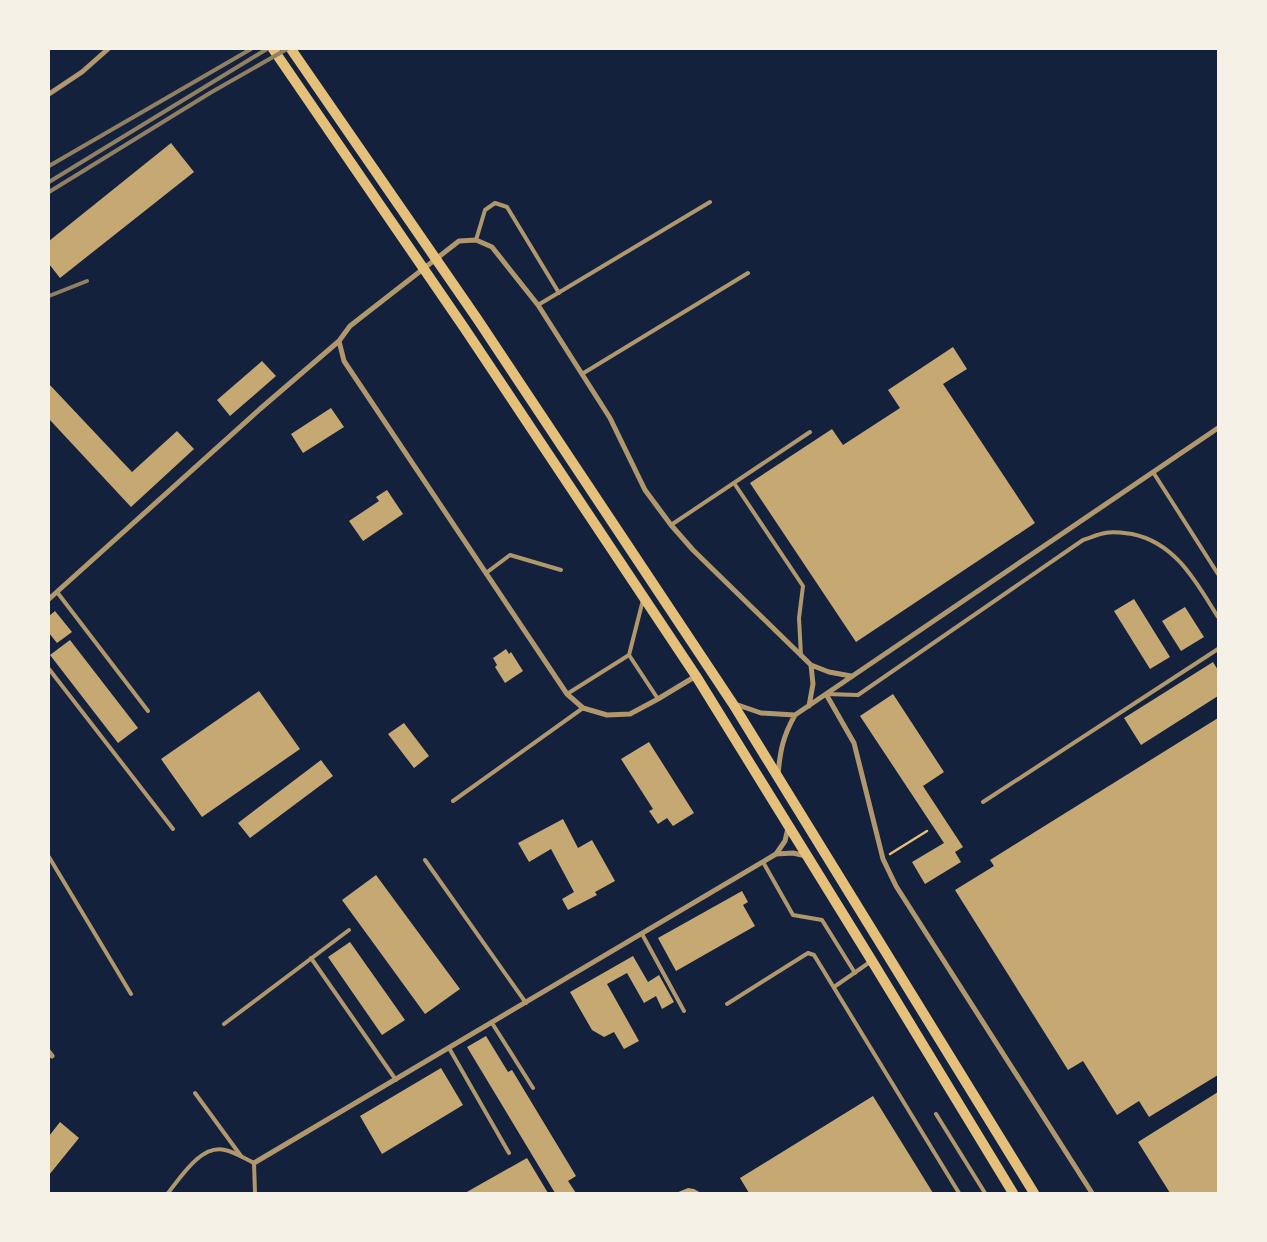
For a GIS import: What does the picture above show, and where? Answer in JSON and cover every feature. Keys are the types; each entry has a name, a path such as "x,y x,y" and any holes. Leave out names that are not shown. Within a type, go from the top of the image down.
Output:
{"main road":[{"path":"273,49 465,329 696,676 1013,1193"},
{"path":"291,49 478,320 733,704 1034,1193"}],"street":[{"path":"49,94 82,72 108,49"},
{"path":"49,599 260,409 339,342 350,326 459,240 476,240 492,247 538,305 610,418 645,490 671,525 693,550 811,666 851,676"},
{"path":"339,342 344,362 566,694 584,708 607,715 630,714 658,700 696,676"},
{"path":"778,776 780,750 786,731 795,715 1218,428"},
{"path":"809,706 813,684 811,666"},
{"path":"826,694 854,743 883,859 896,886 1092,1193"},
{"path":"733,704 761,712 795,715"},
{"path":"254,1163 776,854 785,841 788,827"},
{"path":"776,854 793,853 806,856"}],"lane":[{"path":"538,305 710,202"},
{"path":"476,240 484,210 495,203 507,207 559,293"},
{"path":"582,374 748,273"},
{"path":"671,525 810,432"},
{"path":"1153,472 1218,574"},
{"path":"734,483 803,586 799,618 801,656"},
{"path":"826,694 858,695 1083,540 1106,533 1142,536 1160,545 1176,557 1190,572 1218,617"},
{"path":"486,573 510,555 561,570"},
{"path":"57,592 148,711"},
{"path":"566,694 630,655 644,598"},
{"path":"983,802 1218,648"},
{"path":"630,655 658,700"},
{"path":"49,669 173,829"},
{"path":"453,801 584,708"},
{"path":"49,857 132,994"},
{"path":"425,860 526,1003"},
{"path":"763,862 793,915 822,920 855,973"},
{"path":"224,1024 349,930"},
{"path":"642,934 684,1011"},
{"path":"727,1004 808,953 814,955 959,1193"},
{"path":"311,958 396,1080"},
{"path":"834,988 872,961"},
{"path":"492,1022 533,1088"},
{"path":"449,1048 509,1153"},
{"path":"195,1093 242,1158"},
{"path":"936,1114 985,1193"},
{"path":"168,1193 201,1156 214,1149 226,1150 254,1163 255,1193"}],"path":[{"path":"883,859 927,832"}],"building":[{"path":"171,143 194,172 60,278 49,264 49,241"},
{"path":"953,347 967,369 943,384 1035,523 856,642 750,483 832,429 843,445 900,408 888,390"},
{"path":"262,361 276,376 230,416 217,400"},
{"path":"49,384 132,472 177,431 194,449 131,507 49,419"},
{"path":"331,408 344,427 303,453 291,434"},
{"path":"387,490 403,514 363,541 349,521 379,501 376,497"},
{"path":"1134,599 1170,657 1150,669 1114,611"},
{"path":"1185,607 1204,637 1181,651 1162,621"},
{"path":"55,611 72,632 57,643 49,633 49,616"},
{"path":"70,640 138,728 118,743 50,655"},
{"path":"506,649 509,654 511,652 523,671 505,683 495,667 497,665 493,658"},
{"path":"1213,662 1218,670 1218,696 1141,745 1124,718"},
{"path":"259,691 300,749 202,817 161,759"},
{"path":"893,694 944,772 923,786 963,847 955,852 961,862 925,884 912,862 944,843 860,716"},
{"path":"1218,718 1218,1075 1149,1117 1139,1101 1117,1115 1083,1061 1068,1070 955,890 994,866 990,860"},
{"path":"404,723 429,756 414,768 388,734"},
{"path":"649,742 694,813 673,826 667,818 658,824 649,811 653,809 621,759"},
{"path":"321,760 333,776 250,838 238,823"},
{"path":"563,819 578,848 592,840 615,881 595,892 597,895 568,910 562,899 574,892 551,849 529,862 518,843"},
{"path":"376,875 460,989 425,1014 342,900"},
{"path":"742,891 748,902 743,905 755,926 676,971 658,938"},
{"path":"350,942 405,1020 382,1035 328,957"},
{"path":"633,956 648,982 659,975 674,1002 662,1009 656,996 644,1003 627,973 607,984 639,1041 624,1049 614,1032 604,1037 592,1030 570,992"},
{"path":"486,1036 508,1072 512,1070 576,1176 568,1181 576,1193 555,1193 467,1047"},
{"path":"441,1068 463,1105 382,1154 360,1116"},
{"path":"1218,1092 1218,1193 1170,1193 1138,1142"},
{"path":"873,1096 933,1193 749,1193 740,1178"},
{"path":"60,1122 79,1138 49,1175 49,1136"},
{"path":"527,1158 548,1193 465,1193"},
{"path":"688,1188 694,1189 701,1193 676,1193"}],"railway":[{"path":"49,166 251,49"},
{"path":"49,182 267,49"},
{"path":"49,192 210,93 287,49"},
{"path":"49,296 87,281"}]}
